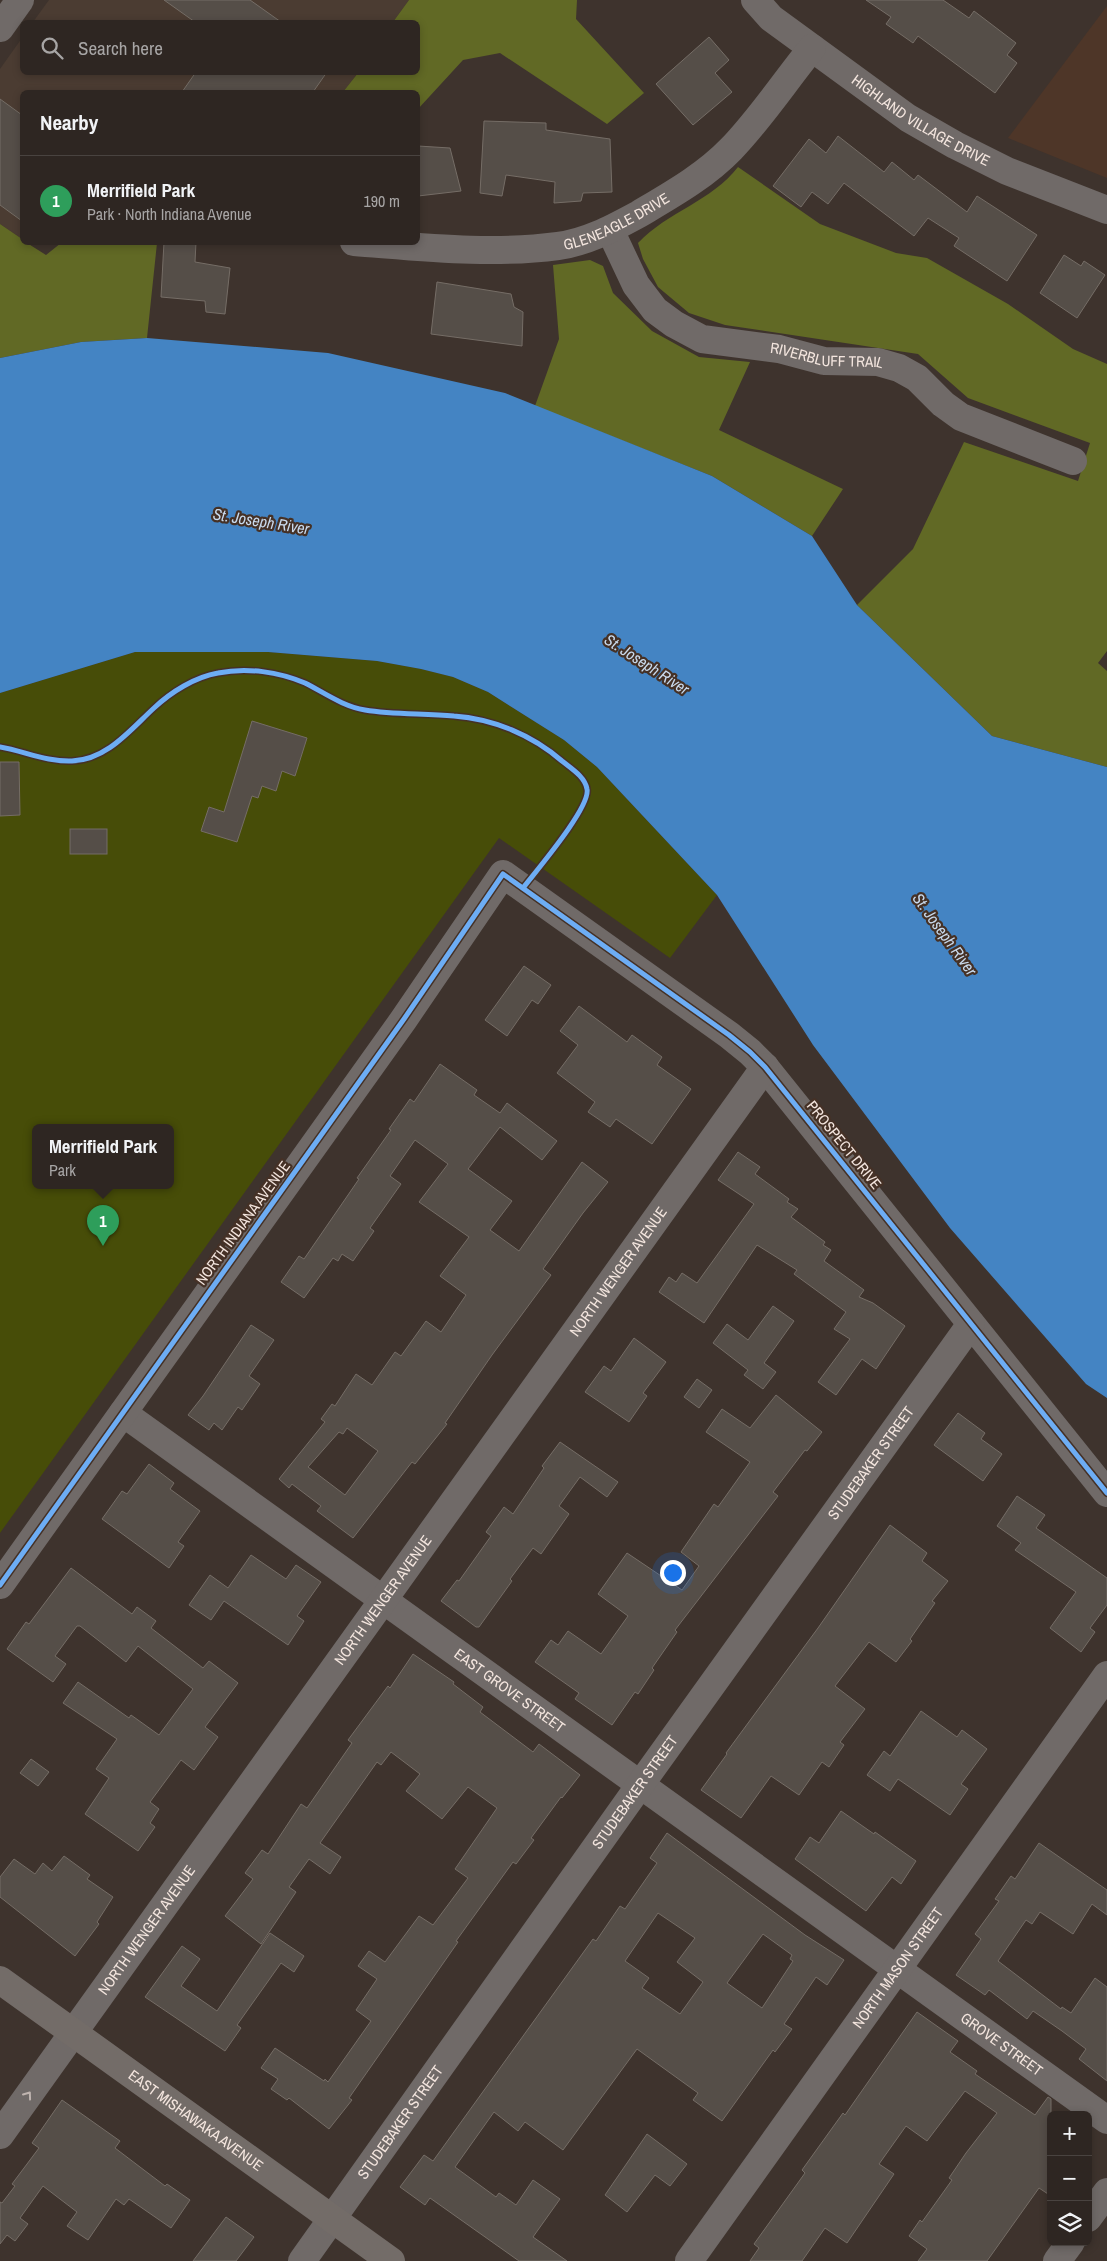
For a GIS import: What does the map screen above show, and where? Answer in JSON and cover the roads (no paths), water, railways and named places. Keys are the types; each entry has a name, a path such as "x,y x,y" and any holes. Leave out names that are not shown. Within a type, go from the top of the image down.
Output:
{"street":[{"path":"0,28 20,0"},
{"name":"HIGHLAND VILLAGE DRIVE","path":"755,0 771,18 908,118 955,146 1006,171 1107,210"},
{"name":"GLENEAGLE DRIVE","path":"400,245 461,249 513,249 559,246 592,238 610,230 705,172 731,149 812,48"},
{"name":"RIVERBLUFF TRAIL","path":"610,230 636,285 655,310 674,324 702,339 779,349 824,361 878,362 899,368 917,378 943,404 961,417 1073,461"},
{"name":"PROSPECT DRIVE","path":"503,874 729,1035 765,1067 1107,1493"},
{"name":"NORTH INDIANA AVENUE","path":"0,1585 404,1019 503,874"},
{"name":"NORTH WENGER AVENUE","path":"0,2135 765,1067"},
{"name":"STUDEBAKER STREET","path":"302,2261 640,1785 971,1324"},
{"name":"EAST GROVE STREET","path":"123,1413 897,1970"},
{"name":"NORTH MASON STREET","path":"689,2261 1107,1675"},
{"name":"GROVE STREET","path":"897,1970 1107,2120"},
{"name":"EAST MISHAWAKA AVENUE","path":"0,1980 391,2261"},
{"path":"1092,2213 1107,2192"},
{"path":"1058,2261 1068,2246"}],"water":[{"name":"St. Joseph River","path":"147,338 328,353 505,393 712,476 812,536 857,605 992,736 1107,767 1107,1398 1086,1384 950,1228 813,1045 717,895 597,767 564,740 488,692 453,677 377,661 268,652 135,652 0,693 0,358 81,342"}],"place":[{"name":"Merrifield Park","path":"103,1246"}]}
